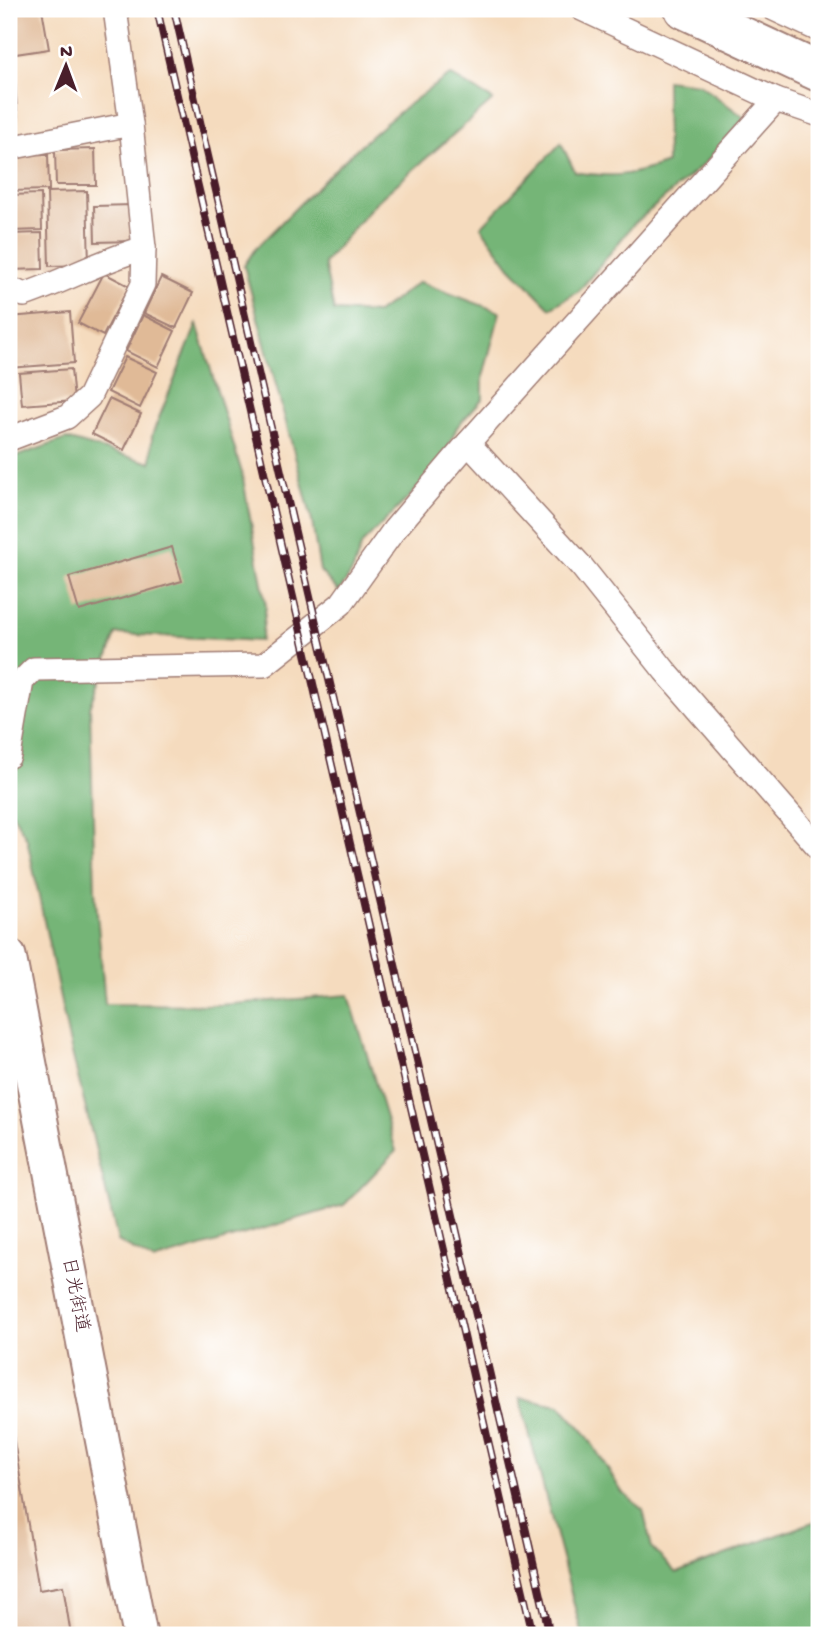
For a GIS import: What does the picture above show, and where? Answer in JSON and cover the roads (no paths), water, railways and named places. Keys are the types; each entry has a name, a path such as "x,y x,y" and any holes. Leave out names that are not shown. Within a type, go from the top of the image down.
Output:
{"highway":[{"path":"684,9 819,72"}],"main road":[{"name":"日光街道","path":"9,956 14,1011 140,1635"}],"street":[{"path":"9,439 67,417 89,397 143,284 144,248 115,9"},
{"path":"582,9 776,100 817,114 819,111"},
{"path":"774,9 819,30"},
{"path":"9,756 22,681 34,669 264,665 341,604 394,530 468,443 776,100"},
{"path":"9,148 131,124"},
{"path":"9,288 24,295 67,280 109,258 144,248"},
{"path":"468,443 582,567 665,671 819,848"}],"railway":[{"path":"157,9 533,1635"},
{"path":"174,9 550,1635"}]}
